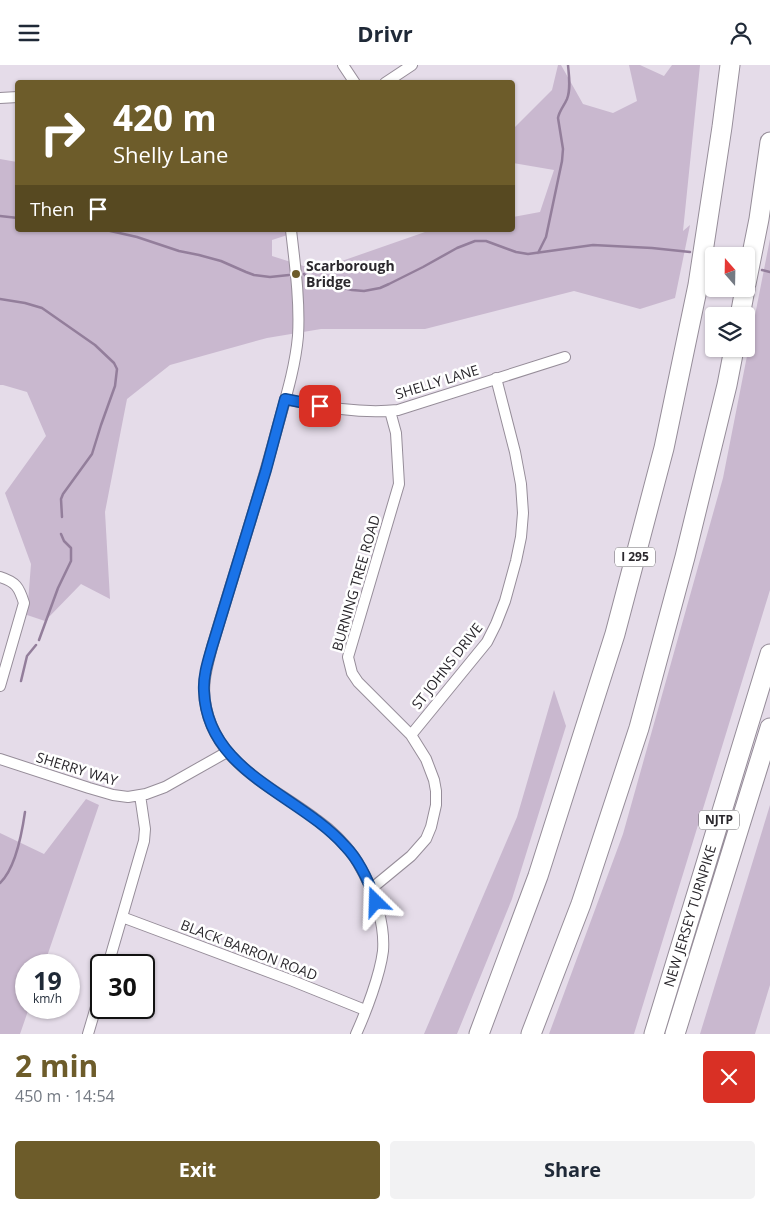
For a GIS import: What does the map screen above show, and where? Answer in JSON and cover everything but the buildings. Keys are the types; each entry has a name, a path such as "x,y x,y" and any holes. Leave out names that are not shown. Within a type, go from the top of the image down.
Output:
{"highway":[{"name":"I 295","path":"479,1034 538,876 615,634 661,457 698,285 730,65"},
{"path":"753,247 770,142"},
{"path":"531,1034 581,904 639,728 685,557 732,357"},
{"name":"NEW JERSEY TURNPIKE","path":"654,1034 770,654"},
{"name":"NEW JERSEY TURNPIKE","path":"675,1034 770,728"}],"street":[{"path":"343,65 353,80"},
{"path":"390,80 412,65"},
{"path":"0,98 15,97"},
{"path":"291,232 297,285 298,338 285,399 266,470 212,647 205,675 204,691 210,723 227,752 257,779 318,820 345,845 356,860 371,889 380,916 383,952 377,976 356,1034"},
{"name":"SHELLY LANE","path":"285,399 352,410 398,410 565,357"},
{"name":"ST JOHNS DRIVE","path":"411,735 487,642 505,601 516,561 523,513 521,484 515,452 496,378"},
{"name":"BURNING TREE ROAD","path":"371,889 412,855 426,839 436,805 434,780 426,759 411,735 358,682 352,673 348,657 398,484 396,433 390,411"},
{"path":"0,577 13,583 20,589 24,603 0,686"},
{"name":"SHERRY WAY","path":"0,759 113,795 128,797 146,794 165,787 227,752"},
{"path":"111,954 144,841 145,829 140,795"},
{"name":"BLACK BARRON ROAD","path":"122,917 365,1010"},
{"path":"88,1034 92,1019"}],"shaded area":[{"path":"558,65 561,65 583,104 613,113 637,101 629,65 640,65 664,76 672,65 700,65 683,231 690,225 675,298 640,309 574,291 425,329 321,329 267,338 170,365 127,399 105,512 110,599 81,584 45,621 27,615 31,564 5,493 46,436 27,392 0,385 0,159 15,162 15,232 297,232 272,240 272,256 316,270 425,232 515,232 515,217 540,212 554,170 515,163 515,127 552,90"},
{"path":"770,239 770,590 634,1034 549,1034 623,834 723,478 747,357 755,357 755,315"},
{"path":"554,690 566,726 512,899 457,1034 424,1034 517,817"},
{"path":"86,799 99,805 48,954 15,954 15,1019 25,1019 20,1034 0,1034 0,833 44,854"},
{"path":"770,805 770,985 755,1034 700,1034"}],"waterway":[{"path":"538,253 546,237 562,161 563,149 558,118 569,91 568,65"},
{"path":"0,216 15,218"},
{"path":"115,232 221,261 254,275 270,277 289,275"},
{"path":"304,274 307,277 330,285 352,290 364,291 380,288 457,248 475,241 486,241 516,252 528,254 593,245 690,252"},
{"path":"762,270 770,272"},
{"path":"0,299 42,308 95,345 114,363 117,369 115,386 92,454 61,499 62,517"},
{"path":"39,640 58,588 71,561 71,548 64,541 61,534"},
{"path":"21,681 27,656 36,645"},
{"path":"0,883 6,877 14,859 20,840 25,812"}],"place":[{"name":"Scarborough Bridge","path":"296,274"}],"route":[{"path":"320,406 285,399 266,470 212,647 205,675 204,691 210,723 227,752 257,779 318,820 345,845 356,860 376,902"}]}
